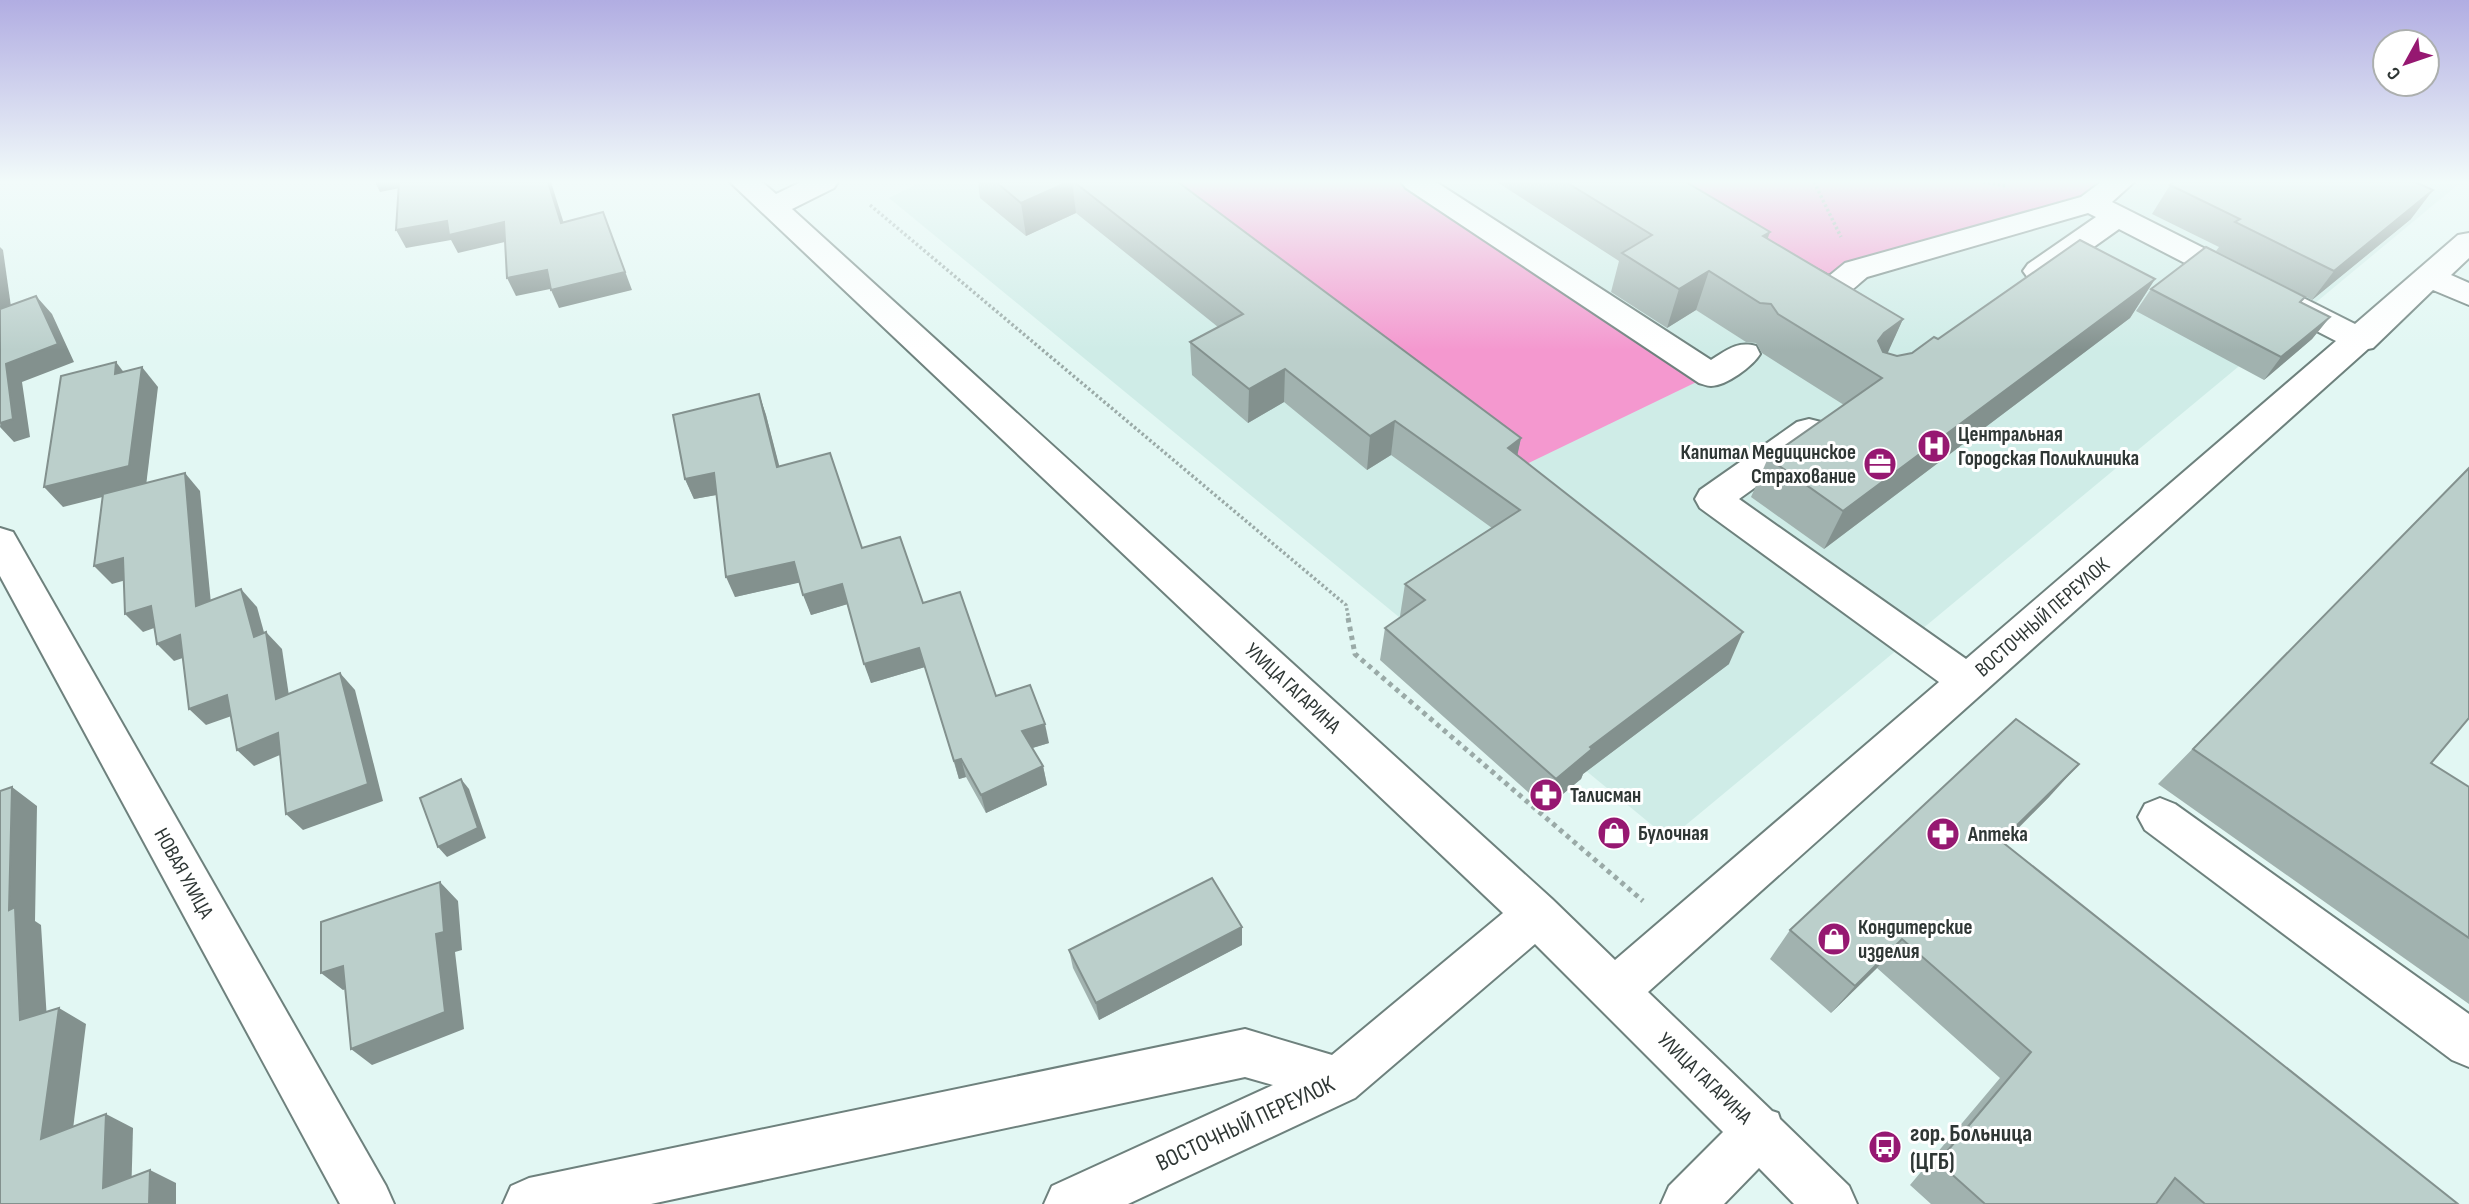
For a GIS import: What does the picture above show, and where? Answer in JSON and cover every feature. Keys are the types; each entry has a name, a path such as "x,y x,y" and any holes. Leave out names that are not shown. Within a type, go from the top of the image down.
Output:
{"street":[{"name":"УЛИЦА ГАГАРИНА","path":"807,238 1536,914 1760,1131 1831,1204"},
{"path":"1502,238 1711,375 1744,354"},
{"path":"1771,256 1823,299 1856,270 1962,238"},
{"path":"2015,287 2065,238"},
{"path":"2186,238 2361,340"},
{"name":"ВОСТОЧНЫЙ ПЕРЕУЛОК","path":"1615,991 2361,340 2469,242"},
{"path":"2430,277 2469,295"},
{"path":"1828,418 1713,499 1969,682"},
{"name":"НОВАЯ УЛИЦА","path":"0,542 368,1204"},
{"path":"2160,817 2469,1043"},
{"name":"ВОСТОЧНЫЙ ПЕРЕУЛОК","path":"1070,1204 1338,1081 1536,914"},
{"path":"529,1204 1245,1053 1338,1081"},
{"path":"1687,1204 1760,1131"}],"path":[{"path":"909,238 1346,605 1355,654 1644,901 1654,893"},
{"path":"1841,238 1856,270"}],"shaded area":[{"path":"938,238 2393,238 1669,839"},
{"path":"1210,238 1502,238 1711,375 1516,469"},
{"path":"1740,238 1968,238 1856,270 1831,291"}],"building":[{"path":"505,238 613,238 625,272 551,290 547,270 507,278"},
{"path":"1146,238 1253,238 1521,438 1508,448 1743,632 1590,747 1592,749 1556,779 1385,628 1425,600 1405,584 1520,510 1395,421 1370,436 1285,369 1249,389 1190,342 1243,314"},
{"path":"1647,238 1767,238 1903,319 1878,341 1883,352 1897,356 1912,353 1934,337 1938,339 2080,240 2155,279 1843,511 1768,458 1882,378 1778,314 1771,304 1760,303 1709,271 1679,289 1622,253"},
{"path":"2268,238 2374,238 2334,271"},
{"path":"2206,247 2305,297 2300,302 2330,317 2281,357 2151,289"},
{"path":"36,296 58,344 6,364 13,419 0,423 0,309"},
{"path":"116,362 115,374 142,367 129,466 44,487 61,376"},
{"path":"759,394 777,467 830,453 862,548 900,537 923,603 960,592 996,696 1030,685 1045,724 1022,731 1043,766 981,795 961,759 954,761 919,648 864,664 842,584 803,595 794,562 726,577 714,473 685,479 673,415"},
{"path":"2469,468 2469,718 2431,763 2469,787 2469,938 2193,749"},
{"path":"185,473 196,606 241,589 254,637 266,632 276,699 340,673 368,784 286,814 278,733 237,750 227,695 189,709 180,635 157,644 151,606 125,614 123,558 94,566 103,494"},
{"path":"2016,719 2079,764 2001,841 2458,1204 2205,1204 2175,1178 2156,1204 1985,1204 1938,1162 2031,1052 1902,939 1855,986 1790,930"},
{"path":"461,779 478,828 438,847 420,798"},
{"path":"12,787 9,910 15,907 20,1020 59,1008 41,1139 106,1114 103,1188 150,1170 149,1204 0,1204 0,791"},
{"path":"1212,878 1242,927 1096,1003 1069,950"},
{"path":"440,882 444,932 436,934 445,1012 351,1049 343,966 321,973 321,922"}],"place":[{"name":"Центральная Городская Поликлиника","path":"1934,446"},
{"name":"Капитал Медицинское Страхование","path":"1880,464"},
{"name":"Талисман","path":"1546,795"},
{"name":"Булочная","path":"1614,833"},
{"name":"Аптека","path":"1943,834"},
{"name":"Кондитерские изделия","path":"1834,939"},
{"name":"гор. Больница (ЦГБ)","path":"1885,1147"}]}
